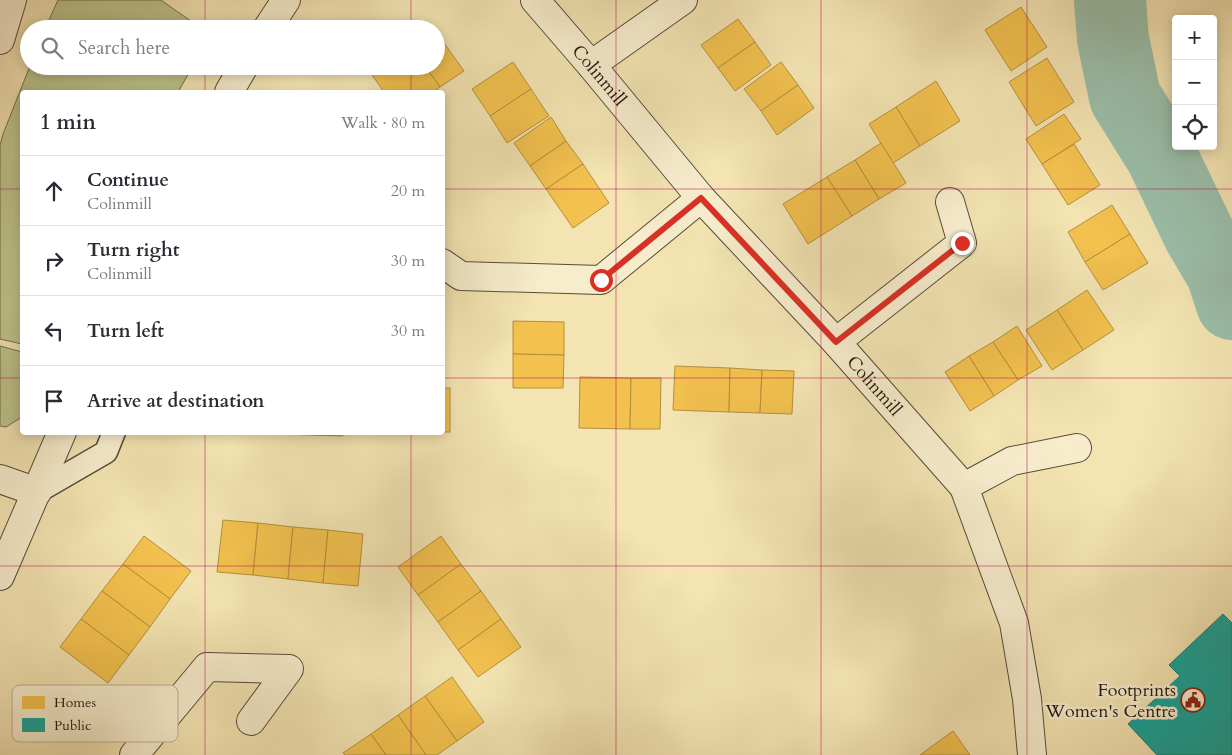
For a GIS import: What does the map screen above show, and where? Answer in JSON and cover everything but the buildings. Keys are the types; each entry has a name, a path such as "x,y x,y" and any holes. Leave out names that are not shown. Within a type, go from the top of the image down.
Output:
{"street":[{"path":"0,40 12,0"},
{"path":"274,20 286,0"},
{"name":"Colinmill","path":"535,0 701,198 836,342 964,487 1014,623 1027,699 1032,755"},
{"path":"591,65 683,0"},
{"path":"230,90 239,75"},
{"path":"445,265 461,276 601,280 701,198"},
{"path":"836,342 962,243 950,202"},
{"path":"0,576 61,435"},
{"path":"964,487 1012,461 1077,448"},
{"path":"0,479 37,492"},
{"path":"178,702 207,667 289,669 251,721"},
{"path":"134,755 145,742"}],"lane":[{"path":"37,492 106,452 113,435"}],"green space":[{"path":"58,0 161,0 189,20 49,20"},
{"path":"26,75 188,75 179,90 20,90"},
{"path":"20,91 20,344 0,339 0,145"},
{"path":"0,346 20,351 20,418 6,427 0,426"}],"waterway":[{"path":"1110,0 1113,39 1125,97 1161,155 1199,234 1222,273 1232,304"}],"place":[{"name":"Footprints Women's Centre","path":"1193,700"}],"route":[{"path":"601,280 701,198 836,342 962,243"}]}
